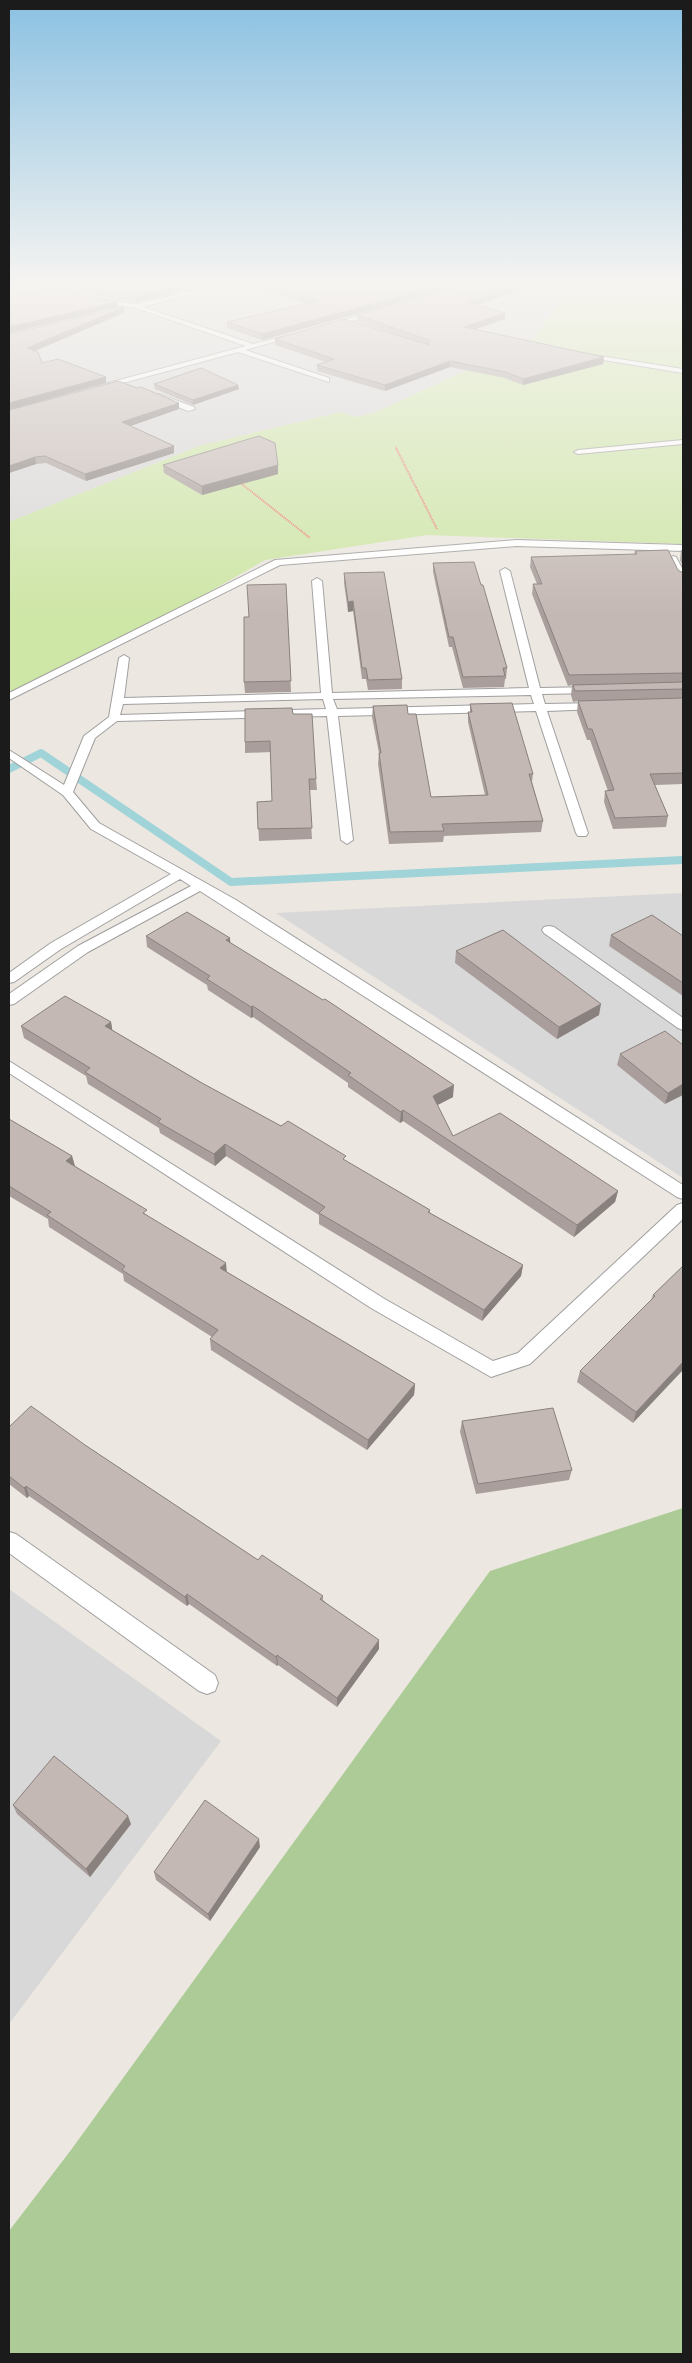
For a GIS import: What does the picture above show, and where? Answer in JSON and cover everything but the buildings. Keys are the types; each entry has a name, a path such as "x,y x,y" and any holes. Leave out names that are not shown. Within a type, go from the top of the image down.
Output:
{"lane":[{"path":"160,396 191,409"},
{"path":"578,452 683,442"},
{"path":"9,696 278,562 447,547 516,543 683,548"},
{"path":"673,559 683,580"},
{"path":"505,571 536,692 582,833"},
{"path":"317,581 327,696 332,712 347,840"},
{"path":"114,718 124,658"},
{"path":"118,700 604,690"},
{"path":"67,792 90,736 114,718 608,706"},
{"path":"9,753 67,792 94,826 231,903 683,1193"},
{"path":"9,979 56,946 180,874"},
{"path":"9,1002 83,949 200,886"},
{"path":"549,930 683,1025"},
{"path":"9,1066 377,1303 491,1369 524,1358 683,1209"},
{"path":"9,1541 207,1683"}],"path":[{"path":"395,446 447,547"},
{"path":"233,477 334,557"}],"shaded area":[{"path":"9,396 410,396 374,413 356,417 341,412 199,446 9,522"},
{"path":"683,893 683,1178 276,913"},
{"path":"9,1589 221,1741 9,2024"}],"green space":[{"path":"410,396 683,396 683,544 427,535 265,560 146,628 9,694 9,522 199,446 341,412 356,417 374,413"},
{"path":"683,1508 683,2354 9,2354 9,2231 71,2150 490,1571"}],"waterway":[{"path":"9,769 41,753 231,882 683,860"}]}
